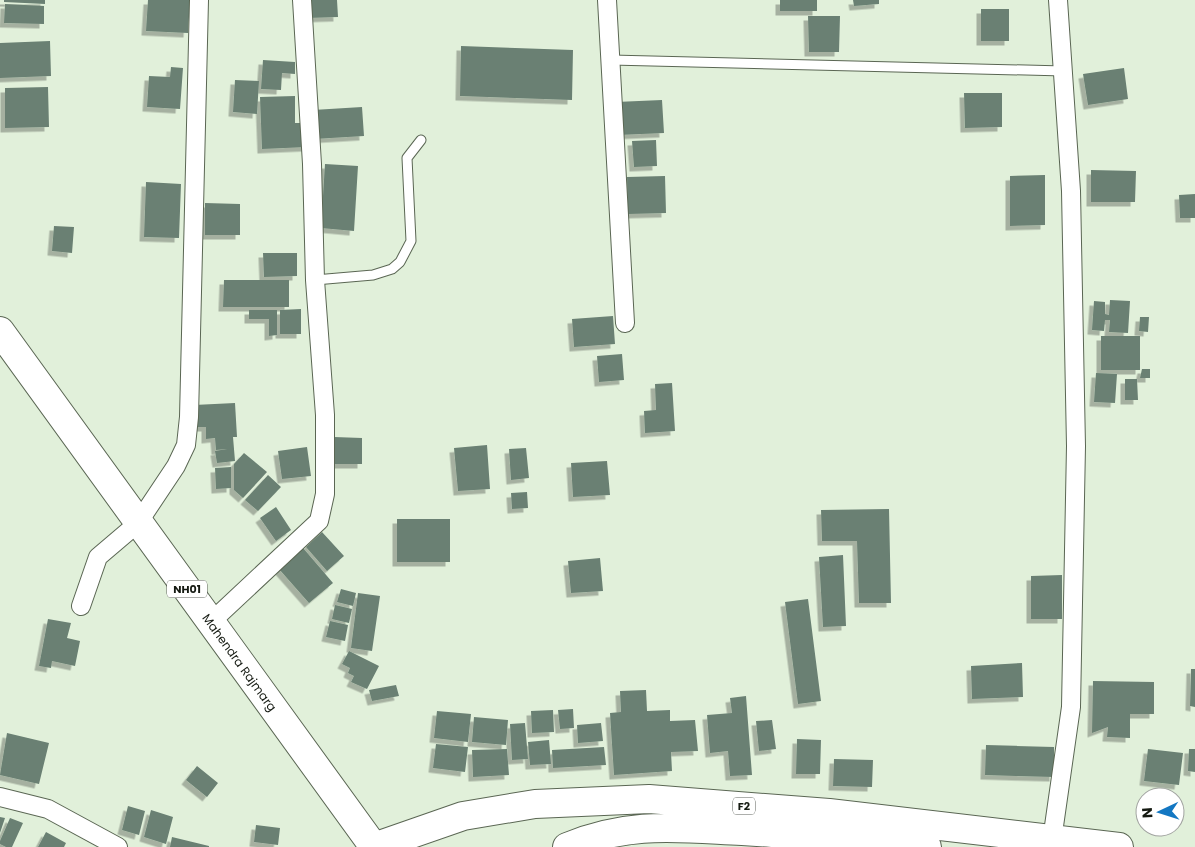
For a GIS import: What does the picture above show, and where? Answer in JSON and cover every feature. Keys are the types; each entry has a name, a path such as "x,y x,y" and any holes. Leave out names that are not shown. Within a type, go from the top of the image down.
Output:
{"main road":[{"name":"Mahendra Rajmarg","path":"0,331 374,847"},
{"name":"F2","path":"374,847 463,816 535,804 649,799 829,813 1119,847"},
{"name":"F2","path":"568,847 595,836 650,826 826,836 927,847"}],"street":[{"path":"80,606 98,557 138,523 176,466 186,445 190,417 199,0"},
{"path":"211,622 318,521 325,494 325,415 315,280 312,164 302,0"},
{"path":"607,0 624,324"},
{"path":"1052,840 1071,707 1076,456 1071,191 1058,0"},
{"path":"0,796 48,809 112,846"}],"lane":[{"path":"611,60 1064,71"},
{"path":"315,280 373,275 392,269 400,262 412,241 407,158 421,140"}],"building":[{"path":"4,0 45,0 45,4 4,2"},
{"path":"148,0 190,0 188,33 146,31"},
{"path":"306,0 337,0 338,17 307,18"},
{"path":"780,0 817,0 817,11 780,11"},
{"path":"853,0 879,0 879,4 854,6"},
{"path":"5,4 44,6 44,24 4,23"},
{"path":"981,9 1009,9 1009,41 981,41"},
{"path":"808,16 840,16 839,52 809,52"},
{"path":"50,41 51,76 0,78 0,43"},
{"path":"461,46 573,50 572,100 460,96"},
{"path":"263,60 295,62 295,74 282,73 281,90 261,89"},
{"path":"171,67 183,68 180,109 147,107 149,76 170,77"},
{"path":"1124,68 1128,99 1088,105 1083,74"},
{"path":"235,80 259,81 257,114 233,112"},
{"path":"48,87 49,127 5,128 5,88"},
{"path":"964,93 1002,93 1002,127 965,128"},
{"path":"295,96 295,123 305,123 307,147 262,149 260,97"},
{"path":"662,100 664,133 618,135 616,102"},
{"path":"362,107 364,136 314,139 313,110"},
{"path":"656,140 657,166 634,167 632,141"},
{"path":"325,164 358,166 354,231 321,228"},
{"path":"1091,170 1136,171 1135,202 1091,202"},
{"path":"1045,175 1045,225 1010,226 1010,176"},
{"path":"665,176 666,213 628,214 627,177"},
{"path":"146,182 181,184 179,238 144,237"},
{"path":"1195,194 1195,218 1180,218 1179,195"},
{"path":"205,203 240,204 240,235 205,235"},
{"path":"54,226 74,227 72,253 52,251"},
{"path":"263,253 297,253 297,276 264,277"},
{"path":"224,280 289,280 289,307 223,307"},
{"path":"1110,300 1130,301 1128,333 1109,332 1110,320 1105,320 1104,331 1092,330 1094,301 1105,302 1105,314 1109,315"},
{"path":"301,309 301,334 280,334 280,310"},
{"path":"249,310 277,310 277,335 269,336 269,319 249,319"},
{"path":"613,316 615,344 574,347 572,319"},
{"path":"1140,317 1149,317 1148,332 1139,331"},
{"path":"1101,336 1140,336 1140,370 1101,370"},
{"path":"622,354 624,380 599,382 597,356"},
{"path":"1142,369 1150,369 1150,378 1140,378"},
{"path":"1096,373 1117,374 1115,403 1094,402"},
{"path":"1125,379 1137,379 1138,400 1125,400"},
{"path":"672,383 675,431 645,433 644,411 656,410 655,384"},
{"path":"235,403 237,437 233,437 235,461 217,463 215,451 227,449 216,450 215,438 206,439 206,427 196,427 194,405"},
{"path":"334,437 362,438 362,464 333,464"},
{"path":"487,445 490,489 458,491 454,448"},
{"path":"307,447 311,476 282,479 278,451"},
{"path":"526,448 529,478 511,480 509,449"},
{"path":"244,453 267,472 243,498 234,490 234,464"},
{"path":"607,461 610,495 573,497 571,463"},
{"path":"231,467 231,488 216,489 215,468"},
{"path":"268,475 281,487 258,511 245,500"},
{"path":"527,492 528,508 512,509 511,493"},
{"path":"276,507 291,530 276,541 260,518"},
{"path":"889,509 891,603 859,603 857,541 822,541 821,510"},
{"path":"397,519 450,519 450,562 397,562"},
{"path":"322,532 344,556 327,571 306,547"},
{"path":"303,548 333,583 309,603 279,569"},
{"path":"843,555 846,626 823,627 819,557"},
{"path":"600,558 603,591 571,593 568,561"},
{"path":"1062,575 1062,619 1031,619 1031,576"},
{"path":"341,589 356,593 353,606 337,602"},
{"path":"358,593 380,596 372,651 351,648"},
{"path":"808,599 821,701 798,704 785,602"},
{"path":"335,605 352,609 349,623 332,619"},
{"path":"48,619 71,623 67,638 80,641 75,666 52,661 51,668 39,666"},
{"path":"330,621 348,625 345,641 326,637"},
{"path":"349,651 379,666 367,689 351,682 354,676 348,673 350,668 342,664"},
{"path":"1022,663 1023,697 972,699 971,666"},
{"path":"1191,669 1195,669 1195,707 1190,706"},
{"path":"1093,681 1154,682 1154,714 1130,714 1130,738 1107,737 1108,727 1092,733"},
{"path":"396,685 399,696 372,701 369,690"},
{"path":"646,690 647,711 670,710 670,721 695,720 698,751 671,752 672,771 614,775 610,713 621,712 620,691"},
{"path":"746,696 752,775 730,776 728,751 710,753 707,715 732,713 730,698"},
{"path":"573,709 574,728 560,729 558,710"},
{"path":"553,710 554,732 532,733 531,711"},
{"path":"437,711 471,714 468,742 434,738"},
{"path":"474,717 508,720 506,745 472,742"},
{"path":"772,720 776,749 759,751 756,721"},
{"path":"525,723 528,759 512,760 510,724"},
{"path":"601,723 603,741 578,743 577,725"},
{"path":"7,733 49,743 39,784 0,775"},
{"path":"797,739 821,740 820,774 796,774"},
{"path":"549,740 551,764 530,765 528,742"},
{"path":"436,744 468,747 465,772 433,768"},
{"path":"986,745 1054,747 1054,777 985,775"},
{"path":"604,747 606,765 553,768 552,750"},
{"path":"507,749 509,775 473,777 472,750"},
{"path":"1148,749 1183,753 1179,785 1144,781"},
{"path":"1189,749 1195,749 1195,772 1188,771"},
{"path":"834,759 873,760 872,787 833,786"},
{"path":"197,766 218,783 207,797 186,780"},
{"path":"128,806 145,811 139,835 122,830"},
{"path":"151,810 173,817 166,844 144,837"},
{"path":"0,817 5,818 0,833"},
{"path":"10,818 23,823 12,847 6,847 0,844 0,841"},
{"path":"256,825 280,828 278,845 254,842"},
{"path":"46,832 66,843 64,847 38,847"},
{"path":"172,837 209,846 209,847 170,847"}]}
